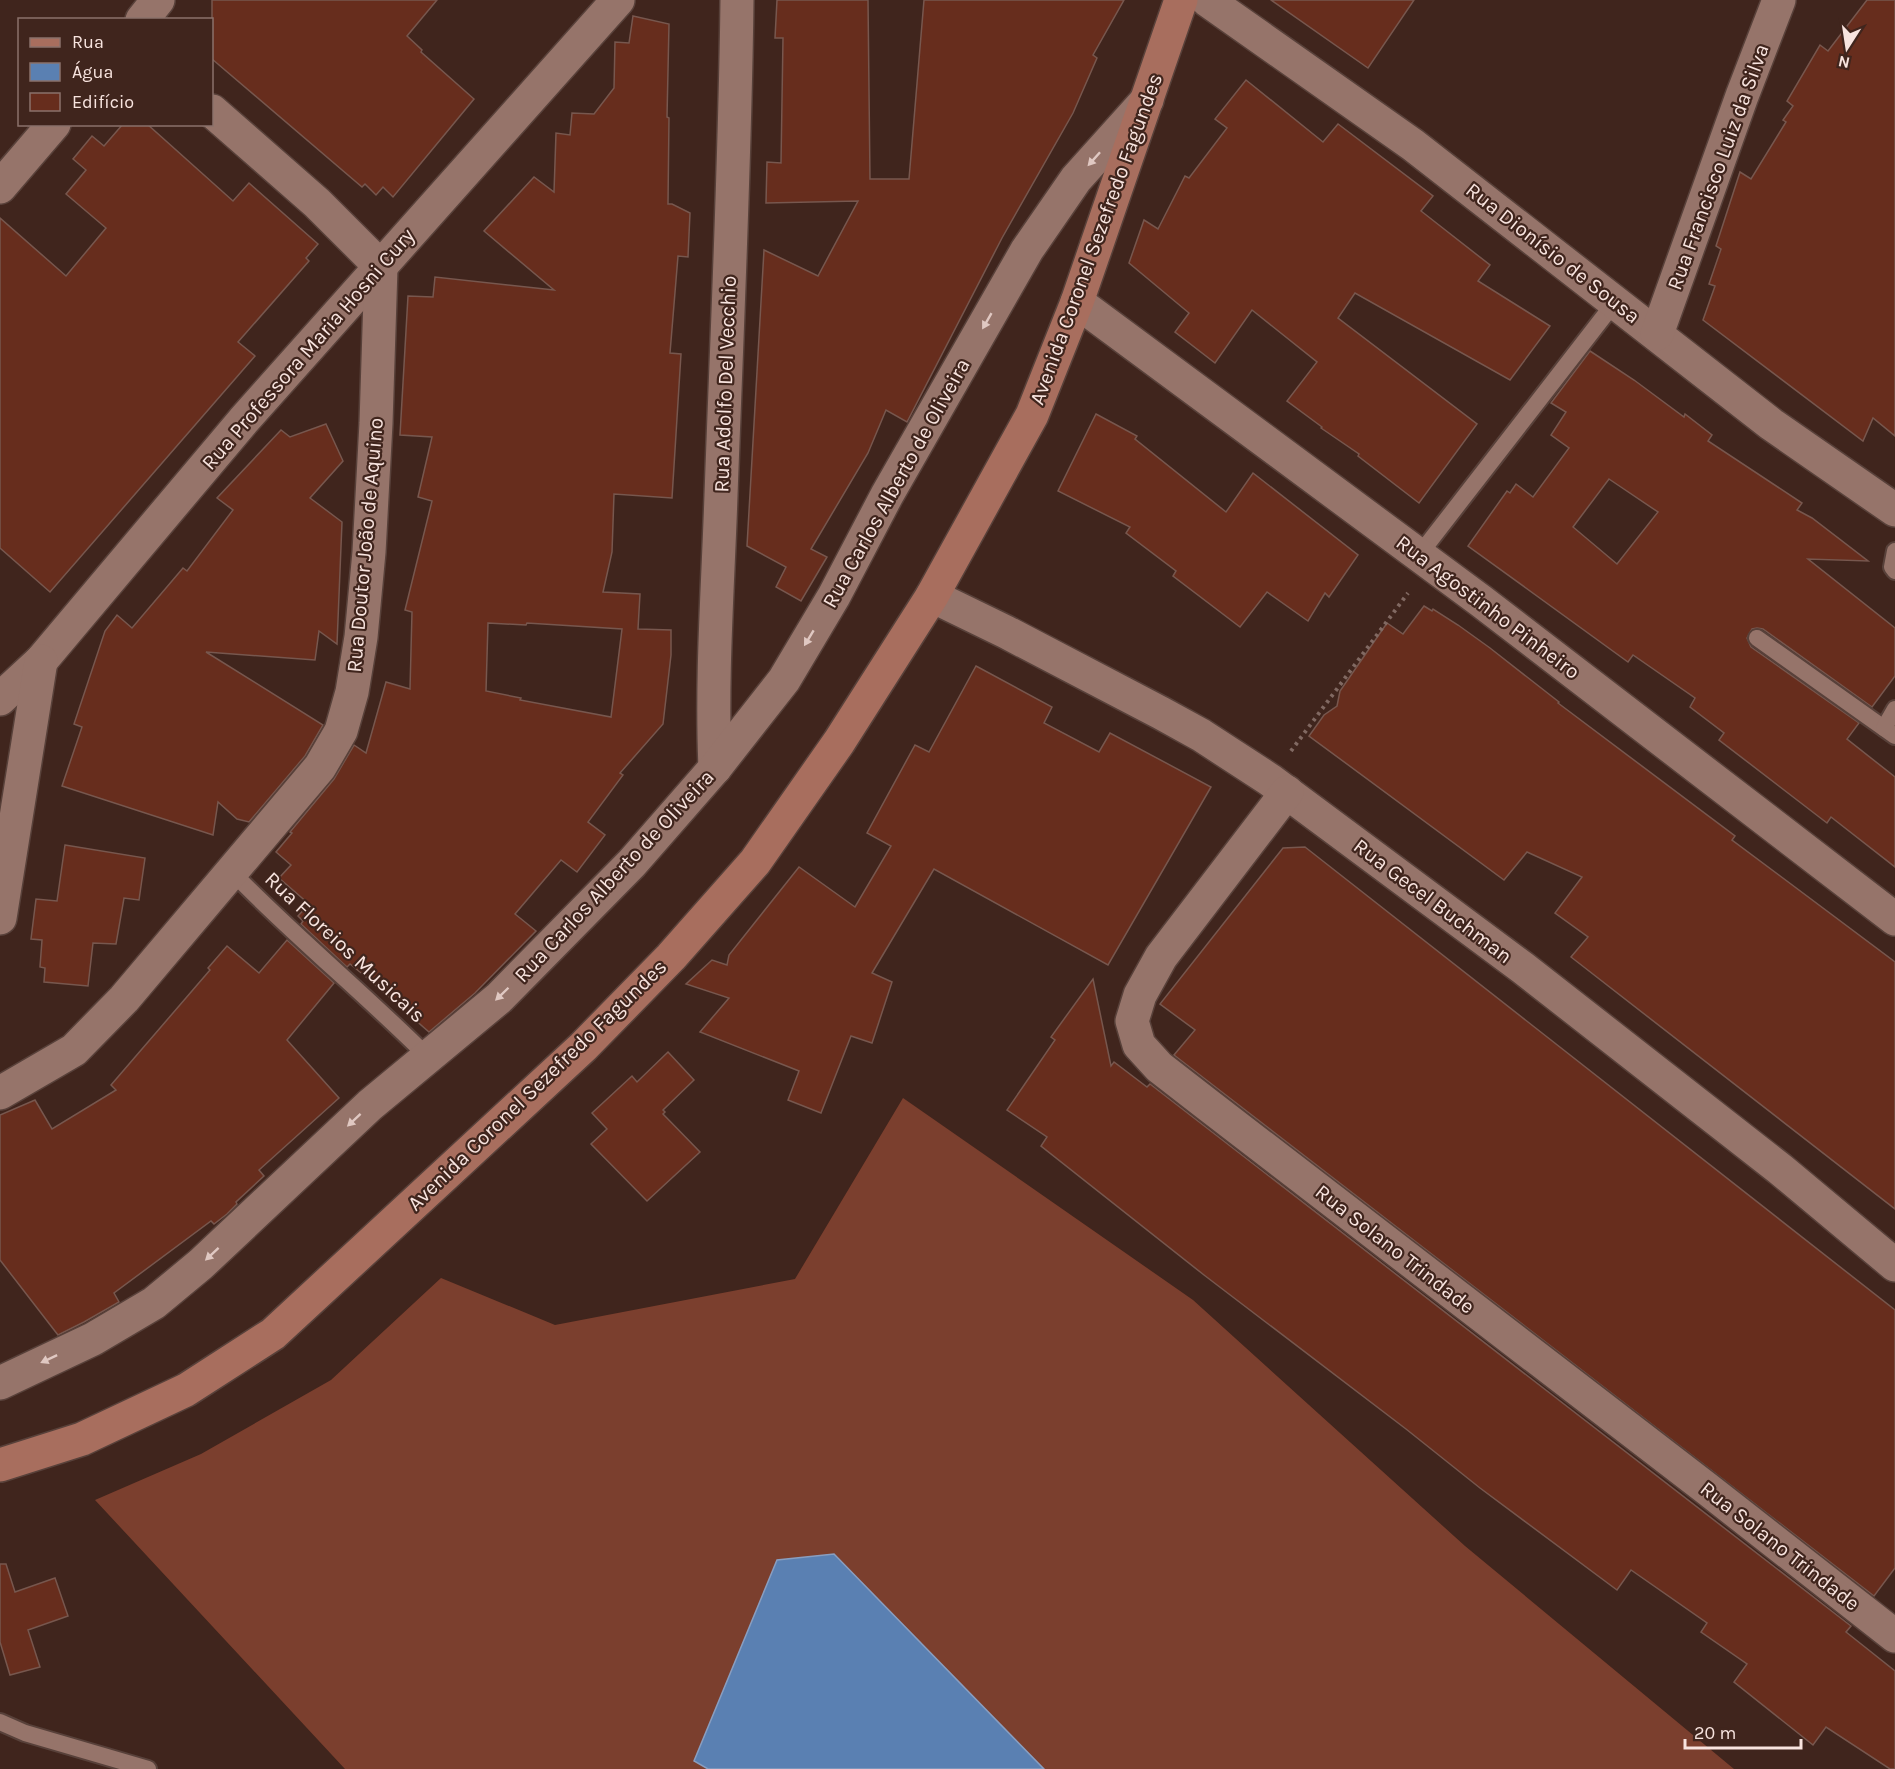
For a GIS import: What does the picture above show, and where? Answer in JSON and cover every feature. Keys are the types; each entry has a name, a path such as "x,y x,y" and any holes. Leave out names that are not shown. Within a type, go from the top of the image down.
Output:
{"main road":[{"name":"Avenida Coronel Sezefredo Fagundes","path":"0,1465 82,1439 186,1390 273,1334 583,1047 671,957 755,862 839,742 932,596 1032,415 1077,302 1181,0"}],"street":[{"path":"144,18 158,0"},
{"name":"Rua Professora Maria Hosni Cury","path":"0,699 41,661 243,421 618,0"},
{"name":"Rua Adolfo Del Vecchio","path":"715,768 716,626 733,176 737,0"},
{"name":"Rua Dionísio de Sousa","path":"1208,0 1413,145 1771,424 1895,510"},
{"name":"Rua Francisco Luiz da Silva","path":"1657,334 1742,96 1779,0"},
{"name":"Rua Carlos Alberto de Oliveira","path":"0,1383 93,1339 153,1303 201,1264 370,1105 500,998 632,863 715,768 784,680 834,596 887,495 1027,250 1076,179 1147,100"},
{"path":"213,112 317,203 381,267"},
{"path":"0,187 52,126"},
{"name":"Rua Doutor João de Aquino","path":"0,1093 74,1050 124,999 320,767 341,731 352,692 361,637 369,552 381,267"},
{"name":"Rua Agostinho Pinheiro","path":"1077,302 1425,559 1895,919"},
{"name":"Rua Gecel Buchman","path":"932,596 1161,713 1201,735 1279,786 1522,968 1780,1169 1895,1265"},
{"path":"0,918 41,661"},
{"name":"Rua Solano Trindade","path":"1279,786 1161,957 1140,995 1132,1021 1139,1045 1159,1067 1895,1636"}],"lane":[{"path":"1425,559 1615,302"},
{"path":"1895,551 1892,567 1895,571"},
{"path":"1757,638 1890,732 1895,709"},
{"name":"Rua Floreios Musicais","path":"231,871 263,904 392,1020 428,1057"},
{"path":"0,1722 25,1733 148,1769"}],"path":[{"path":"1279,786 1425,559"}],"shaded area":[{"path":"903,1098 1193,1300 1465,1546 1734,1769 345,1769 95,1500 201,1454 331,1380 441,1278 555,1325 795,1279"}],"water":[{"path":"834,1554 1044,1769 708,1769 694,1761 777,1560"}],"building":[{"path":"212,0 437,0 407,36 422,50 421,52 474,99 393,197 383,187 376,195 365,184 362,187 213,60"},
{"path":"777,0 868,0 870,179 909,179 924,0 1124,0 1093,55 1097,58 1073,113 1002,238 907,422 886,410 868,453 811,549 827,557 801,601 776,587 786,567 747,546 764,250 818,276 858,201 766,203 767,162 781,163 783,38 775,38"},
{"path":"1271,0 1414,0 1368,68"},
{"path":"1867,0 1895,0 1895,436 1873,418 1863,441 1703,320 1715,286 1709,284 1721,249 1716,246 1740,172 1751,179 1786,122 1783,120 1793,106 1787,101 1820,45 1828,51"},
{"path":"633,16 669,24 668,204 690,213 688,257 678,256 670,353 681,354 672,498 614,494 612,552 603,592 640,594 638,629 671,630 671,655 663,724 620,773 623,775 588,822 605,835 577,872 561,860 515,914 536,931 475,993 429,1032 350,964 347,967 301,924 303,921 298,916 309,904 279,878 291,865 276,852 334,779 354,745 366,753 386,682 410,689 412,612 405,610 432,501 418,497 432,437 400,435 408,296 433,297 435,277 554,290 484,231 534,177 554,192 556,133 570,135 572,113 594,114 614,88 615,42 629,43","holes":["488,623 526,625 527,623 622,629 611,717 520,700 521,698 486,691"]},
{"path":"1246,80 1323,142 1338,124 1433,196 1421,211 1490,265 1478,281 1550,326 1510,380 1355,293 1338,318 1477,424 1419,503 1358,456 1359,454 1287,401 1317,362 1252,310 1215,363 1175,332 1189,313 1129,263 1144,220 1158,229 1185,176 1189,178 1227,128 1215,119"},
{"path":"121,126 149,126 233,201 249,183 318,244 306,258 309,261 238,342 255,356 50,592 0,548 0,218 66,276 106,228 66,194 86,170 73,159 92,136 104,146"},
{"path":"1590,351 1684,417 1685,414 1712,435 1708,441 1802,503 1797,510 1812,518 1868,561 1808,559 1895,628 1895,676 1872,707 1763,629 1752,629 1747,638 1751,647 1859,723 1847,739 1895,777 1895,867 1831,817 1827,823 1719,740 1724,733 1690,707 1695,698 1633,655 1628,662 1468,546 1507,491 1510,493 1516,484 1533,497 1569,448 1551,435 1566,412 1551,403","holes":["1609,479 1658,512 1617,564 1573,527"]},
{"path":"1096,414 1137,436 1135,439 1226,512 1253,473 1358,555 1329,597 1325,593 1308,621 1267,592 1240,627 1173,576 1176,571 1126,533 1130,527 1058,491"},
{"path":"326,424 343,461 310,498 342,522 337,644 319,631 315,660 206,652 323,725 305,756 249,822 237,819 218,802 213,835 62,786 82,727 74,724 105,631 117,615 132,628 183,568 187,571 233,510 217,498 281,430 290,437"},
{"path":"1424,606 1432,611 1433,609 1490,648 1558,703 1735,836 1732,840 1895,962 1895,1209 1571,957 1588,937 1555,913 1582,877 1527,852 1504,880 1309,736 1324,715 1337,706 1340,691 1387,623 1403,634"},
{"path":"976,666 1052,707 1044,723 1099,752 1110,733 1211,787 1108,965 934,869 872,973 892,982 872,1043 851,1036 821,1113 788,1100 799,1071 700,1032 729,998 686,984 712,960 727,965 729,955 799,867 855,907 891,846 867,833 915,745 929,752"},
{"path":"65,845 145,858 139,900 124,898 116,944 93,943 88,986 44,982 45,968 40,967 42,940 31,939 36,899 57,901"},
{"path":"1305,847 1895,1310 1895,1568 1874,1596 1174,1055 1195,1030 1160,1004 1283,848"},
{"path":"287,940 334,983 287,1040 339,1098 259,1170 264,1176 236,1202 237,1204 227,1214 214,1224 211,1221 114,1293 119,1302 58,1335 0,1260 0,1115 35,1100 52,1129 116,1090 111,1085 210,970 208,968 227,946 259,973"},
{"path":"1093,979 1111,1066 1114,1062 1147,1087 1150,1084 1851,1626 1846,1632 1895,1671 1895,1769 1890,1769 1826,1727 1813,1745 1734,1682 1747,1664 1701,1632 1707,1623 1631,1570 1617,1590 1480,1488 1041,1146 1047,1137 1007,1110 1055,1040 1051,1037"},
{"path":"668,1052 694,1080 663,1110 665,1112 663,1114 700,1152 647,1201 591,1144 607,1129 592,1113 632,1076 637,1082"},
{"path":"0,1564 6,1564 15,1592 55,1578 68,1616 28,1630 40,1667 10,1675 0,1642"}]}
